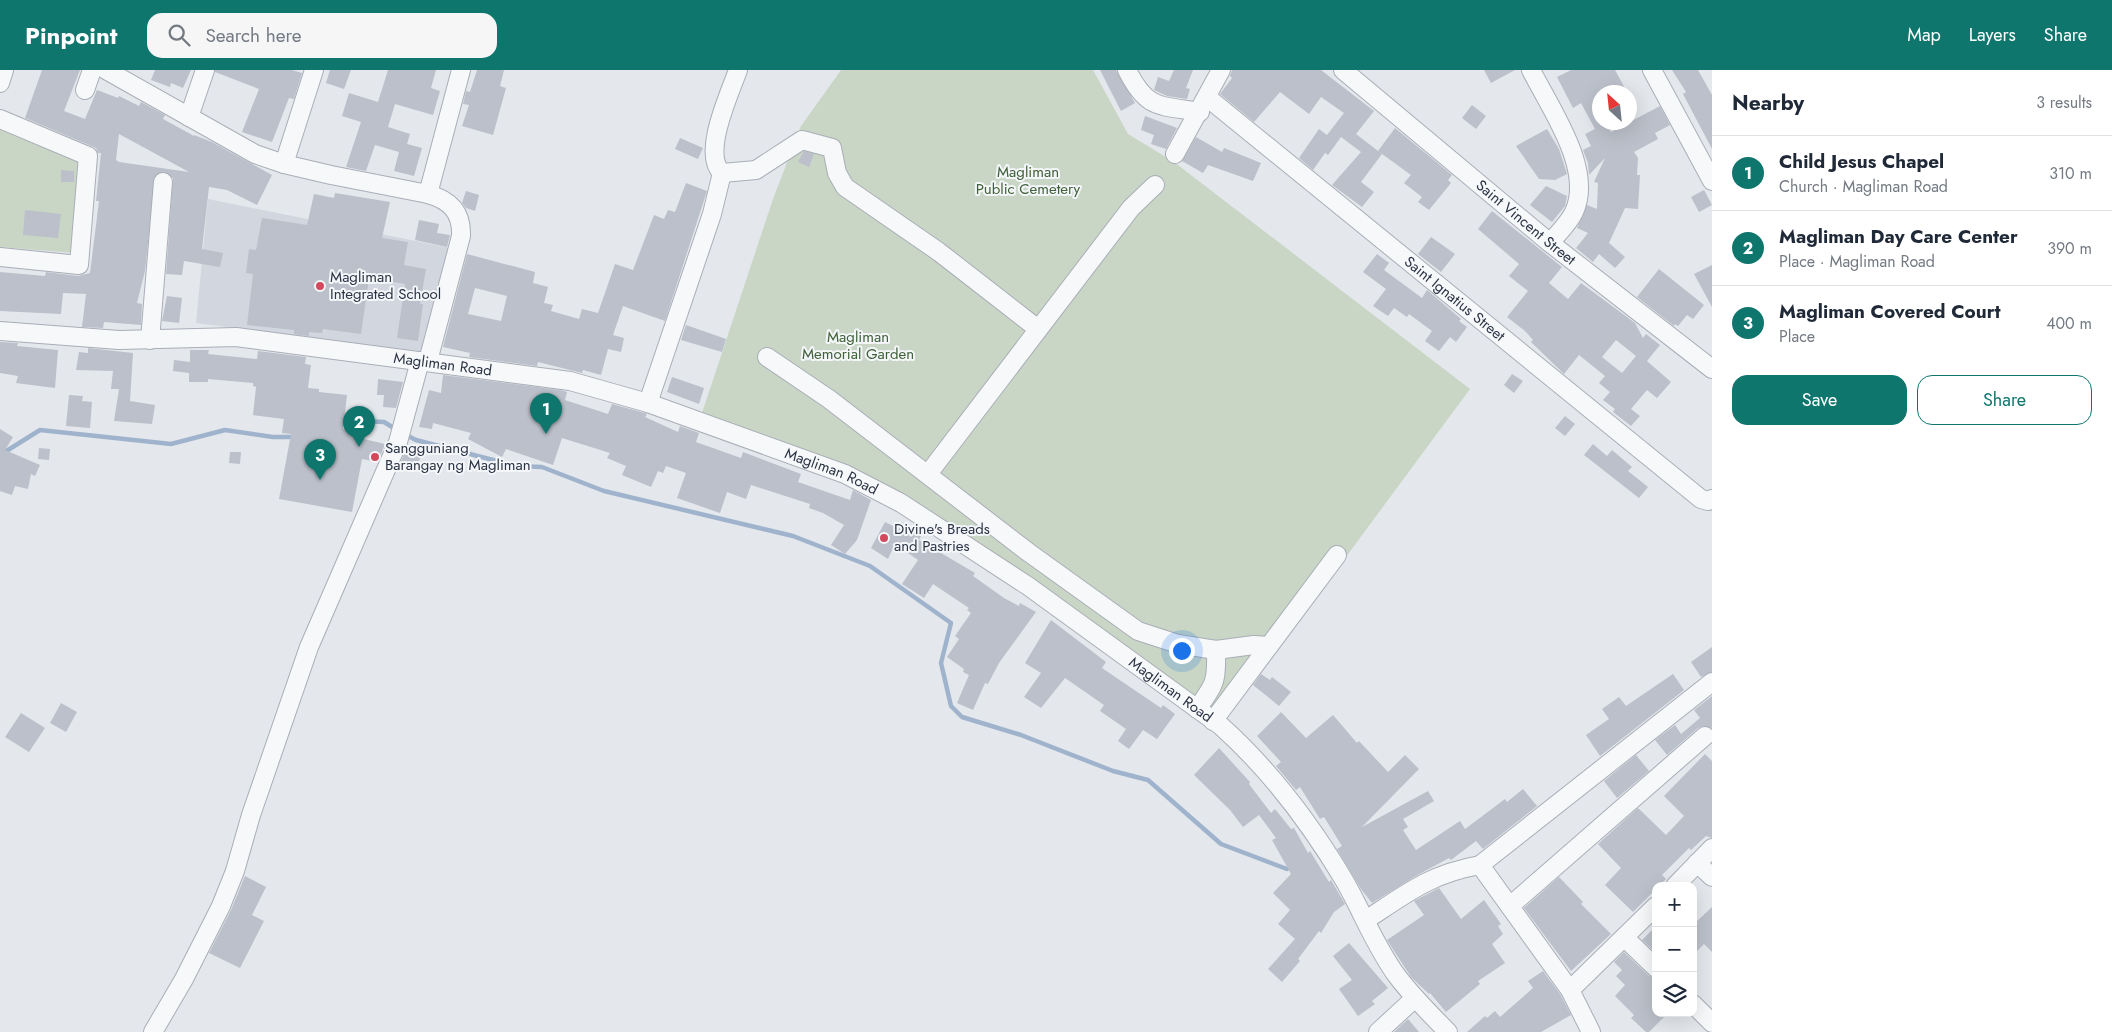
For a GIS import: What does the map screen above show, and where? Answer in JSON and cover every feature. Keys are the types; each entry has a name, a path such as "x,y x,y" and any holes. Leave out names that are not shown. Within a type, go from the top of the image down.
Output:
{"street":[{"path":"0,83 4,70"},
{"path":"85,90 92,70"},
{"path":"106,70 255,154 284,164 442,198 454,207 462,224 461,236 398,442 309,647 254,806 235,871 221,906 184,979 153,1032"},
{"path":"189,117 204,70"},
{"path":"284,164 314,70"},
{"path":"428,194 461,70"},
{"path":"722,173 714,162 718,127 738,70"},
{"path":"1127,70 1141,95 1154,104 1204,105"},
{"path":"1175,154 1204,105 1221,70"},
{"path":"1531,70 1571,148 1580,177 1574,212 1550,242"},
{"path":"1652,70 1712,181"},
{"name":"Saint Vincent Street","path":"1345,71 1550,242 1712,369"},
{"name":"Saint Ignatius Street","path":"1204,105 1707,499"},
{"path":"0,120 88,156 79,265 0,257"},
{"path":"722,173 756,170 802,140 832,148 837,173 845,187 939,252 1038,329"},
{"path":"648,403 709,223 722,173"},
{"path":"150,340 163,182"},
{"path":"928,474 1132,208 1155,185"},
{"name":"Magliman Road","path":"0,330 92,339 150,340 236,337 570,381 648,403 845,474 901,502 1028,586 1197,709 1248,750 1294,807 1343,879 1396,975 1448,1032"},
{"path":"766,357 829,399 1126,624 1155,638 1216,650 1254,645 1269,646"},
{"path":"1213,721 1336,555"},
{"path":"1197,709 1214,686 1217,675 1216,650"},
{"path":"1366,920 1430,879 1452,870 1480,865 1712,682"},
{"path":"1510,906 1705,736"},
{"path":"1679,882 1712,848"},
{"path":"1697,862 1712,878"},
{"path":"1480,865 1570,990 1591,1032"},
{"path":"1570,990 1652,910"},
{"path":"1625,938 1652,964"},
{"path":"1378,1032 1415,998"},
{"path":"1697,1008 1712,1023"}],"shaded area":[{"name":"Magliman Integrated School","path":"208,199 450,248 421,352 196,323"}],"green space":[{"path":"841,70 1093,70 1128,134 1174,162 1470,389 1221,726 901,503 699,422 773,199 801,126"},
{"path":"0,127 83,159 75,253 0,247"}],"building":[{"path":"42,70 80,70 64,111 85,119 97,90 118,98 119,96 139,106 141,102 165,115 163,119 194,136 212,142 272,175 257,205 227,190 209,187 202,249 223,253 220,267 184,261 182,275 166,274 173,178 164,172 155,176 145,271 137,303 142,304 141,325 104,322 103,328 82,327 86,294 63,293 61,314 0,311 0,272 45,276 46,272 78,276 90,273 99,201 96,201 101,153 98,153 96,148 25,118","holes":["119,134 189,172 119,162 116,160"]},
{"path":"155,70 191,70 183,88 171,83 170,87 151,80"},
{"path":"215,70 292,70 302,73 294,99 289,98 272,142 242,132 259,89 215,72"},
{"path":"330,70 351,70 344,89 326,83"},
{"path":"388,70 436,70 431,88 440,91 433,115 395,104 388,127 410,134 407,144 422,148 414,176 394,171 399,152 375,145 366,171 346,167 361,122 342,116 349,93 378,102"},
{"path":"477,70 504,70 500,86 506,88 493,135 462,126 469,105 463,104 466,91 470,92"},
{"path":"1100,70 1116,70 1135,103 1121,111"},
{"path":"1174,70 1193,70 1186,88 1190,89 1187,99 1167,96 1154,90 1158,77 1169,81"},
{"path":"1232,70 1321,70 1374,111 1356,134 1382,154 1361,182 1374,192 1362,207 1332,185 1361,152 1341,137 1328,155 1325,153 1313,170 1299,158 1319,129 1327,135 1344,113 1321,97 1309,114 1280,92 1254,122 1220,94 1232,78 1230,76"},
{"path":"1484,70 1515,70 1491,83"},
{"path":"1571,70 1615,70 1623,85 1592,85 1592,123 1581,103 1573,108 1557,77"},
{"path":"1672,70 1698,70 1712,95 1712,149 1683,94 1686,92"},
{"path":"1472,105 1486,116 1476,129 1462,118"},
{"path":"1660,106 1670,125 1655,133 1658,139 1634,152 1638,158 1637,175 1640,175 1638,209 1625,208 1609,243 1625,257 1615,268 1599,254 1593,262 1576,248 1588,233 1577,228 1587,205 1597,209 1598,183 1594,182 1605,158 1589,175 1588,163 1583,150 1591,146 1585,134 1593,130 1610,130 1611,132 1615,130 1637,130 1637,118"},
{"path":"1145,116 1177,128 1166,149 1151,144 1154,135 1141,130"},
{"path":"1395,128 1452,175 1448,180 1451,183 1429,210 1418,202 1422,197 1404,183 1411,175 1378,151"},
{"path":"1547,129 1559,149 1567,174 1555,180 1539,179 1516,146"},
{"path":"1196,137 1222,152 1224,148 1261,163 1253,181 1208,165 1203,173 1182,161"},
{"path":"680,138 703,148 698,159 675,149"},
{"path":"804,151 814,154 809,167 798,162"},
{"path":"61,170 74,171 74,182 61,182"},
{"path":"686,183 707,191 665,321 623,306 613,335 624,338 621,352 608,349 601,375 583,370 582,373 538,362 537,366 469,357 470,353 443,347 467,254 535,272 533,283 548,287 544,303 553,305 551,311 579,319 582,309 598,313 615,264 633,270 654,215 664,219 668,210 675,212","holes":["475,288 507,296 501,321 468,314"]},
{"path":"1546,186 1567,196 1565,206 1552,222 1530,205"},
{"path":"1704,190 1712,205 1699,212 1691,197"},
{"path":"466,191 479,195 475,211 466,208 462,203"},
{"path":"335,193 390,202 382,238 408,242 404,265 426,269 420,304 423,304 418,341 397,338 405,284 369,278 361,334 323,329 322,333 309,332 309,336 294,334 294,330 247,325 253,274 246,273 249,249 256,250 262,218 307,225 314,194 334,198"},
{"path":"25,210 61,214 58,238 23,235"},
{"path":"1492,211 1562,267 1549,283 1568,299 1581,283 1635,323 1643,338 1646,334 1660,345 1647,361 1671,382 1657,398 1647,390 1631,409 1640,416 1631,426 1613,412 1615,409 1603,400 1610,392 1599,383 1605,376 1579,355 1564,374 1531,342 1533,340 1525,331 1507,317 1528,291 1509,276 1519,264 1478,229","holes":["1616,340 1636,356 1622,373 1602,357"]},
{"path":"419,220 439,224 437,233 450,235 447,247 415,240"},
{"path":"1431,237 1455,254 1441,272 1418,254"},
{"path":"1377,254 1389,263 1384,270 1422,298 1427,290 1461,319 1459,321 1467,327 1456,342 1450,337 1439,351 1425,341 1432,331 1409,314 1407,317 1394,308 1388,316 1373,306 1386,289 1363,272"},
{"path":"1712,265 1712,307 1694,274"},
{"path":"1659,269 1704,305 1693,319 1687,315 1678,326 1675,324 1674,326 1637,297"},
{"path":"167,296 182,298 179,323 162,321"},
{"path":"686,325 726,339 722,352 681,340"},
{"path":"0,342 18,343 17,346 58,350 55,388 16,383 18,376 0,373"},
{"path":"88,348 133,353 130,401 155,405 152,424 114,421 119,389 111,389 113,371 76,370 79,352 88,353"},
{"path":"190,350 209,350 208,354 257,359 258,351 306,357 305,364 311,365 308,388 319,389 319,392 347,395 343,429 351,430 351,436 385,444 378,462 362,459 352,512 279,499 291,434 282,433 284,419 253,415 256,387 253,386 253,383 208,379 208,382 189,382 189,373 173,371 174,360 190,362"},
{"path":"1512,374 1523,381 1514,393 1504,385"},
{"path":"443,375 560,390 567,392 565,400 608,414 612,404 645,413 647,414 645,417 678,432 680,426 699,433 696,442 741,458 743,452 801,474 798,482 850,500 853,490 871,500 857,540 845,554 831,545 844,525 823,513 809,508 810,504 751,485 746,499 727,492 720,513 677,498 686,473 666,466 663,473 658,471 651,487 622,475 626,466 607,458 610,453 562,438 553,465 506,449 502,457 468,439 471,433 433,423 432,429 419,427 429,390 441,393"},
{"path":"672,377 704,388 699,404 667,392"},
{"path":"378,379 403,382 396,408 383,407 384,395 377,395"},
{"path":"69,395 83,396 82,401 92,402 90,428 66,426"},
{"path":"1565,416 1575,424 1565,436 1555,428"},
{"path":"0,429 13,437 5,450 40,465 35,476 31,474 28,489 15,486 12,495 0,491"},
{"path":"1593,444 1607,456 1612,450 1632,467 1628,471 1648,487 1639,498 1584,455"},
{"path":"39,448 50,449 49,460 38,459"},
{"path":"407,448 422,455 414,470 400,463"},
{"path":"230,452 241,452 240,464 229,463"},
{"path":"885,522 899,529 902,522 921,536 919,540 975,573 973,576 1004,598 1019,606 1020,603 1036,612 999,663 988,684 985,683 973,710 957,703 969,675 947,657 959,639 955,636 971,613 967,610 969,608 933,584 924,598 902,584 918,560 895,544 888,559 871,548"},
{"path":"1051,620 1106,662 1102,668 1161,708 1163,705 1175,714 1157,739 1143,730 1129,749 1118,741 1126,729 1100,711 1104,705 1065,678 1041,708 1024,697 1041,673 1025,663"},
{"path":"1712,647 1712,672 1701,677 1691,662"},
{"path":"1261,674 1270,680 1272,677 1291,692 1279,706 1253,685"},
{"path":"1673,674 1684,690 1600,756 1586,735 1609,719 1602,709 1619,697 1626,706"},
{"path":"1712,696 1712,728 1703,726 1698,728 1667,755 1655,740 1675,725 1681,734 1700,718 1694,710"},
{"path":"61,703 77,712 66,732 50,723"},
{"path":"1281,712 1306,738 1333,715 1357,743 1359,741 1388,772 1405,755 1419,769 1362,827 1428,791 1434,801 1403,819 1408,827 1403,830 1416,850 1460,821 1465,829 1505,799 1507,802 1523,789 1537,806 1483,849 1476,841 1451,860 1449,858 1414,877 1372,903 1361,889 1337,849 1342,846 1324,817 1320,819 1300,787 1296,790 1276,766 1281,762 1257,736"},
{"path":"21,713 45,728 29,752 5,737"},
{"path":"1219,748 1250,782 1249,784 1271,813 1275,809 1291,829 1294,828 1308,853 1310,851 1329,882 1331,880 1345,904 1334,912 1321,933 1319,931 1298,959 1300,961 1282,982 1268,969 1295,939 1278,924 1290,910 1273,893 1291,874 1272,840 1276,838 1259,815 1243,827 1230,810 1194,775"},
{"path":"1705,754 1712,761 1712,838 1706,836 1691,850 1689,848 1662,875 1666,879 1663,882 1652,882 1652,893 1633,912 1605,885 1621,868 1598,844 1638,808 1666,835 1684,816 1664,796"},
{"path":"1636,755 1649,771 1617,798 1604,781"},
{"path":"245,876 266,887 252,915 264,921 240,968 209,953 231,910"},
{"path":"1559,877 1583,902 1581,904 1611,934 1571,971 1524,908"},
{"path":"1439,888 1461,919 1484,900 1501,924 1498,926 1503,934 1492,944 1505,963 1478,981 1480,984 1446,1012 1430,993 1411,977 1387,940 1424,915 1414,901"},
{"path":"1712,907 1712,952 1704,944 1697,951 1697,921"},
{"path":"1652,930 1652,949 1642,940"},
{"path":"1349,943 1388,988 1372,1001 1375,1004 1358,1016 1339,989 1352,980 1333,956"},
{"path":"1624,952 1652,977 1652,1017 1664,1017 1649,1032 1646,1032 1631,1018 1634,1015 1615,996 1625,985 1616,976 1622,970 1614,962"},
{"path":"1543,971 1560,994 1571,1015 1541,1032 1467,1032 1485,1016 1487,1018 1495,1011 1500,1017 1533,988 1528,981"},
{"path":"1408,1019 1419,1032 1394,1032"}],"waterway":[{"path":"340,420 384,422 397,430"},
{"path":"0,455 40,430 171,444 225,430 273,437 293,437"},
{"path":"404,434 416,440 516,466 542,467 604,491 793,536 870,566 951,623 941,663 951,706 962,717 1021,735 1113,771 1148,780 1221,844 1287,869"}],"place":[{"name":"Magliman Integrated School","path":"320,286"},
{"name":"Child Jesus Chapel","path":"546,434"},
{"name":"Magliman Day Care Center","path":"359,447"},
{"name":"Sangguniang Barangay ng Magliman","path":"375,457"},
{"name":"Magliman Covered Court","path":"320,480"},
{"name":"Divine's Breads and Pastries","path":"884,538"}],"park label":[{"name":"Magliman Public Cemetery","path":"1028,180"},
{"name":"Magliman Memorial Garden","path":"858,346"}]}
